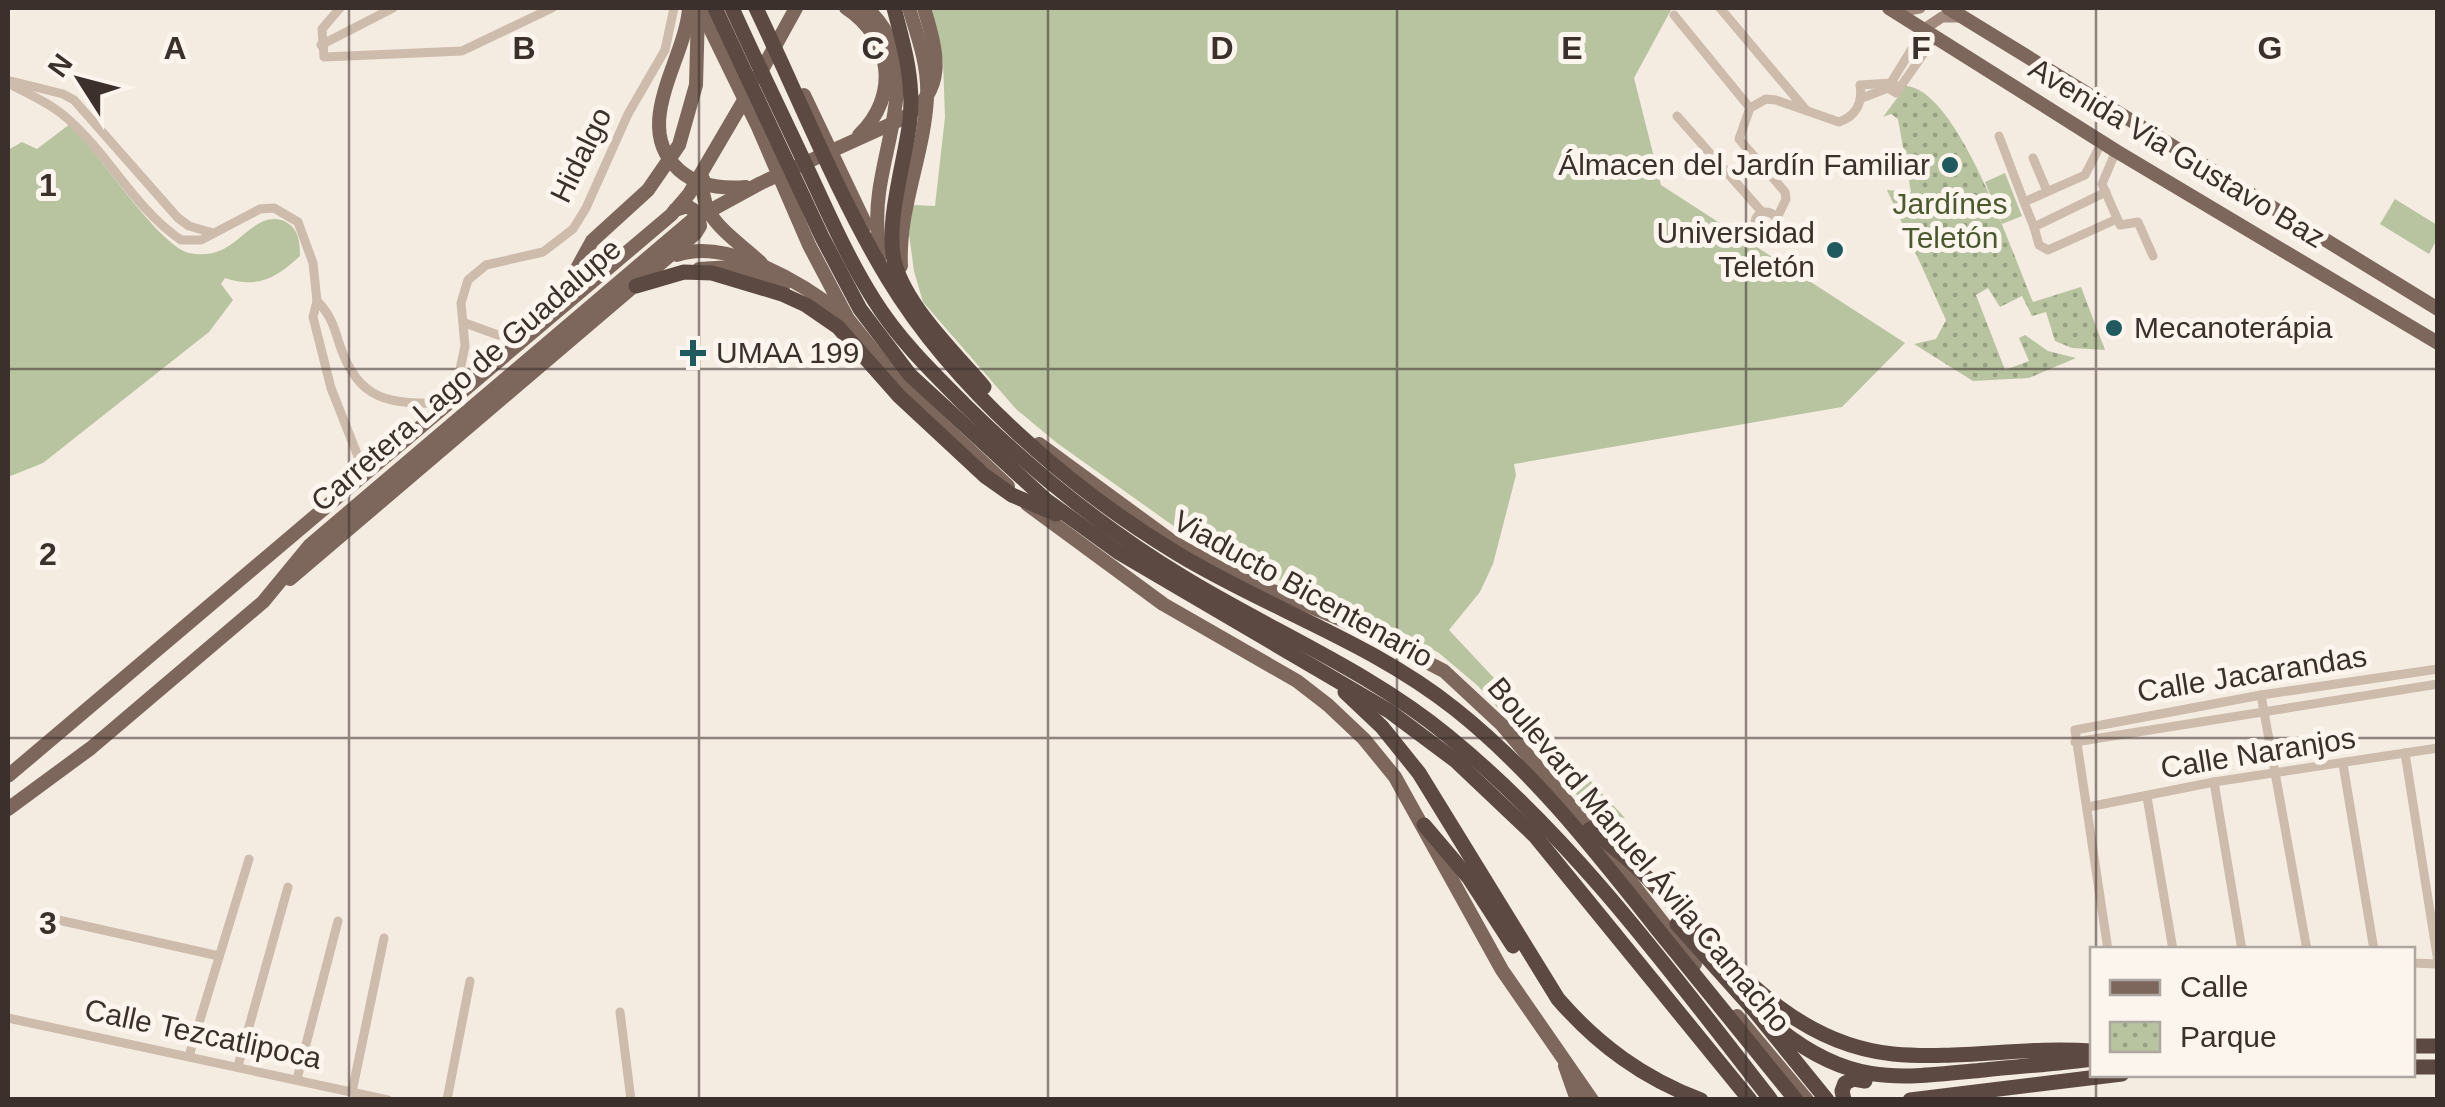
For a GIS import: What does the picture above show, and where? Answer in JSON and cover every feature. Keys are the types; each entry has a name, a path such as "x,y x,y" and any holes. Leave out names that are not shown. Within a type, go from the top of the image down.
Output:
{"highway":[{"path":"715,8 738,74 860,308 910,375 1046,500 1104,541 1388,711 1437,746 1535,836 1750,1100"},
{"name":"Boulevard Manuel Ávila Camacho","path":"732,8 874,301 922,362 1006,445 1125,538 1183,577 1400,700 1447,734 1517,796 1569,850 1771,1100"},
{"name":"Viaducto Bicentenario","path":"756,8 862,230 911,314 987,404 1062,471 1176,553 1393,665 1453,707 1504,752 1568,819 1796,1100"},
{"path":"894,8 908,60 911,106 891,232 892,254 904,286 981,383 1062,471"},
{"path":"742,270 774,291"},
{"path":"636,286 663,276 691,272 722,275 828,312 907,404 1003,490 1232,593 1290,612"},
{"path":"1324,672 1411,762 1558,999"},
{"path":"1568,819 1640,879 1829,1100"},
{"path":"1424,825 1468,878 1520,956 1578,1023 1611,1052 1675,1090 1701,1100"},
{"path":"1590,829 1632,863 1765,998 1818,1030 1854,1046 1889,1053 1934,1056 2068,1050 2090,1055"},
{"path":"1753,1009 1818,1057 1851,1070 1896,1078 2090,1055"},
{"path":"1844,1100 1843,1086 1849,1080 1902,1085 1947,1074"},
{"path":"1910,1100 2103,1077"},
{"path":"2000,1100 2046,1086"},
{"path":"2020,1100 2046,1086"}],"main road":[{"path":"689,8 686,35 661,106 662,144 674,165 702,183 732,188 761,183"},
{"path":"698,8 738,74"},
{"path":"555,310 592,241 648,190 678,145 696,85 698,8"},
{"name":"Boulevard Manuel Ávila Camacho","path":"764,8 880,256 942,347 1004,412 1035,441 1173,542 1225,571 1359,626 1444,671 1502,725 1590,829 1806,1100"},
{"name":"Carretera Lago de Guadalupe","path":"8,776 675,210 796,8"},
{"path":"785,30 808,8"},
{"path":"846,8 872,30 886,68 880,108 855,139"},
{"path":"866,8 891,40 898,73 877,206 880,256"},
{"path":"880,8 899,25"},
{"path":"905,297 901,237 928,86 910,8"},
{"name":"Carretera Lago de Guadalupe","path":"8,809 90,748 263,602 310,545 690,221 761,183 902,118 922,102 937,68 924,8"},
{"path":"1893,10 1920,8"},
{"name":"Avenida Via Gustavo Baz","path":"1948,8 2438,309"},
{"name":"Avenida Via Gustavo Baz","path":"1893,10 2116,151 2438,344"},
{"path":"1930,33 1942,17 1964,17"},
{"path":"761,119 809,246 848,319 901,385 1038,514 1163,604 1296,680 1364,740 1395,777 1424,825 1502,970 1592,1100"},
{"path":"708,160 702,191 717,225 769,270 828,312"},
{"path":"263,602 663,264 700,226 695,210 683,206 675,210"},
{"path":"663,264 685,252 704,249 732,254 769,270"},
{"path":"691,272 714,266 742,270 848,319"},
{"path":"1562,1055 1576,1100"}],"street":[{"path":"340,8 322,30 322,54 328,58 462,50 552,8"},
{"path":"321,45 393,8"},
{"name":"Hidalgo","path":"450,401 465,346 462,291 475,272 494,263 543,252 564,238 580,218 623,124 665,50 672,32 674,8"},
{"path":"1720,8 1808,112"},
{"path":"1674,15 1750,108"},
{"path":"1762,212 1755,223 1762,233 1774,231 1786,192 1739,139 1750,108 1766,99 1839,122 1852,114 1862,98 1893,86 1930,33"},
{"path":"8,81 74,100 183,223 213,233"},
{"path":"8,81 71,122 173,234 188,242 260,209 274,208 298,222 313,263 317,301 313,317 331,388 365,474"},
{"path":"1862,98 1860,86 1893,86"},
{"path":"1677,116 1762,212 1770,212 1776,218"},
{"path":"1999,136 2040,245 2048,250 2117,219"},
{"path":"2024,202 2085,175 2102,142"},
{"path":"2116,151 2102,181 2120,226 2138,222 2153,256"},
{"path":"2033,158 2047,191"},
{"path":"2034,227 2106,192"},
{"path":"317,301 329,313 347,366 368,392 410,404 450,401"},
{"path":"464,323 498,335 530,333"},
{"name":"Calle Jacarandas","path":"2438,669 2074,730 2076,742 2438,684"},
{"path":"2260,696 2306,947"},
{"path":"2076,742 2108,947"},
{"name":"Calle Naranjos","path":"2088,807 2214,782 2438,748"},
{"path":"2406,753 2438,963"},
{"path":"2342,764 2373,947"},
{"path":"2214,782 2242,947"},
{"path":"2147,797 2172,947"},
{"path":"189,1056 249,859"},
{"path":"238,1066 288,887"},
{"path":"45,916 219,956"},
{"path":"298,1079 338,921"},
{"path":"352,1092 384,938"},
{"path":"447,1100 470,982"},
{"path":"620,1012 631,1100"},
{"name":"Calle Tezcatlipoca","path":"8,1018 388,1100"}],"green space":[{"path":"929,8 1672,8 1634,78 1661,185 1905,343 1842,407 1514,464 1516,475 1493,564 1480,592 1449,630 1625,818 1603,816 1576,794 1478,686 1439,653 1402,632 1228,559 1189,537 1057,443 1016,409 923,302 909,234 913,205 935,206 945,117 943,61"},
{"name":"Jardínes Teletón","path":"1906,86 1926,95 1964,144 1998,214 2033,302 2081,287 2105,350 2072,348 2055,341 2046,312 2032,316 2022,296 2000,307 1988,288 1976,295 2005,370 2029,361 2019,338 2025,335 2048,351 2076,358 2029,378 1973,381 1914,344 1936,339 1946,320 1887,190 1911,192 1898,119 1891,114 1883,117"},
{"path":"70,124 145,216 176,246 193,254 215,252 259,223 277,219 294,228 300,256 283,270 257,282 225,278 221,284 233,300 209,332 43,463 8,477 8,150 22,142 37,149"},
{"path":"2005,173 2022,216 2002,224 1985,182"},
{"path":"2395,199 2437,225 2437,239 2429,254 2380,224"}],"place":[{"name":"Álmacen del Jardín Familiar","path":"1950,165"},
{"name":"Universidad Teletón","path":"1835,250"},
{"name":"Mecanoterápia","path":"2114,328"},
{"name":"UMAA 199","path":"693,353"}]}
